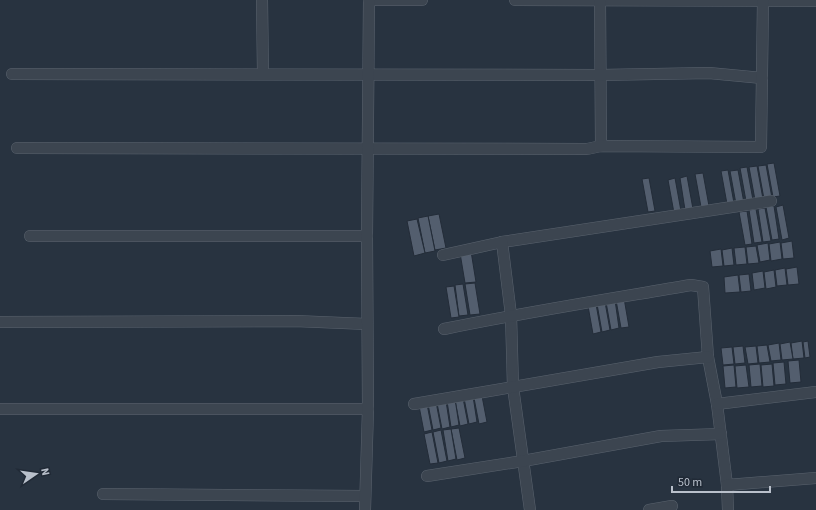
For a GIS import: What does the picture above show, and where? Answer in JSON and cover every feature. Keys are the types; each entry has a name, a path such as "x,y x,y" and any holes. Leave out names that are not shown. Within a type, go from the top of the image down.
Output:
{"street":[{"path":"262,0 263,74"},
{"path":"365,510 368,409 367,236 369,0 422,0"},
{"path":"515,0 816,1"},
{"path":"600,0 601,146"},
{"path":"17,148 587,149 601,146 761,147 763,1"},
{"path":"12,74 600,75 709,73 762,78"},
{"path":"443,255 502,242 771,201"},
{"path":"30,236 367,236"},
{"path":"502,242 511,315 513,387 530,510"},
{"path":"444,329 511,315 551,310 691,285 703,287 708,357 721,434 727,485 728,510"},
{"path":"0,322 295,321 367,324"},
{"path":"414,404 658,362 708,357"},
{"path":"717,404 816,392"},
{"path":"0,408 368,409"},
{"path":"427,476 523,461 661,436 721,434"},
{"path":"727,485 816,478"},
{"path":"103,494 365,496"},
{"path":"649,510 672,506"}],"building":[{"path":"774,163 780,196 773,197 767,164"},
{"path":"766,165 772,198 764,199 758,166"},
{"path":"757,166 763,199 755,200 749,167"},
{"path":"747,167 753,200 746,201 740,168"},
{"path":"728,170 734,203 727,204 721,171"},
{"path":"738,170 744,203 736,204 730,171"},
{"path":"703,173 709,206 701,207 695,174"},
{"path":"687,176 693,209 685,210 680,178"},
{"path":"649,178 655,211 648,212 642,179"},
{"path":"675,178 681,211 674,213 668,180"},
{"path":"783,205 789,238 782,240 776,207"},
{"path":"774,206 779,239 772,240 766,207"},
{"path":"765,208 771,241 763,242 758,209"},
{"path":"756,209 762,242 754,243 749,210"},
{"path":"747,211 752,244 745,245 739,212"},
{"path":"439,214 446,248 435,250 428,216"},
{"path":"428,216 435,251 425,253 418,218"},
{"path":"417,219 425,253 414,256 407,221"},
{"path":"792,241 794,258 783,259 781,243"},
{"path":"780,242 782,259 771,261 769,244"},
{"path":"768,243 770,260 760,262 757,245"},
{"path":"756,246 759,263 748,264 746,247"},
{"path":"745,247 747,264 736,265 734,248"},
{"path":"732,248 734,265 724,266 722,250"},
{"path":"721,249 723,266 712,267 710,251"},
{"path":"471,251 476,282 465,283 460,253"},
{"path":"797,267 799,284 788,285 786,269"},
{"path":"785,268 787,285 777,286 775,270"},
{"path":"774,270 776,287 766,289 764,272"},
{"path":"763,271 765,288 754,290 752,273"},
{"path":"749,274 751,291 741,292 739,275"},
{"path":"738,275 740,292 725,293 724,277"},
{"path":"475,283 480,314 470,315 465,284"},
{"path":"463,284 468,315 459,316 455,285"},
{"path":"454,286 459,317 451,318 446,287"},
{"path":"624,298 629,327 621,328 616,300"},
{"path":"615,300 619,328 611,330 606,302"},
{"path":"605,302 610,330 602,332 597,304"},
{"path":"596,304 601,332 593,334 588,306"},
{"path":"802,341 804,358 793,359 791,343"},
{"path":"808,341 810,357 805,358 803,342"},
{"path":"790,342 793,359 782,360 780,344"},
{"path":"779,343 781,360 771,361 768,345"},
{"path":"767,345 770,362 759,363 757,346"},
{"path":"743,346 745,363 735,364 733,347"},
{"path":"756,346 758,363 748,364 745,347"},
{"path":"732,347 734,364 723,365 721,348"},
{"path":"799,360 801,382 790,383 788,361"},
{"path":"784,362 786,384 775,385 773,363"},
{"path":"760,364 762,386 751,387 749,365"},
{"path":"772,364 774,386 763,387 761,365"},
{"path":"734,365 736,387 725,388 723,366"},
{"path":"746,365 749,387 737,388 735,366"},
{"path":"473,396 477,422 469,424 464,398"},
{"path":"482,396 487,422 479,424 474,398"},
{"path":"463,398 468,424 460,426 455,400"},
{"path":"455,399 459,425 451,427 447,401"},
{"path":"446,401 450,427 442,429 437,403"},
{"path":"436,402 441,428 433,430 428,404"},
{"path":"427,404 432,430 424,432 419,406"},
{"path":"459,428 465,458 457,460 451,429"},
{"path":"451,429 456,459 448,461 443,430"},
{"path":"441,430 447,461 439,463 433,432"},
{"path":"432,432 438,463 430,464 424,434"}]}
